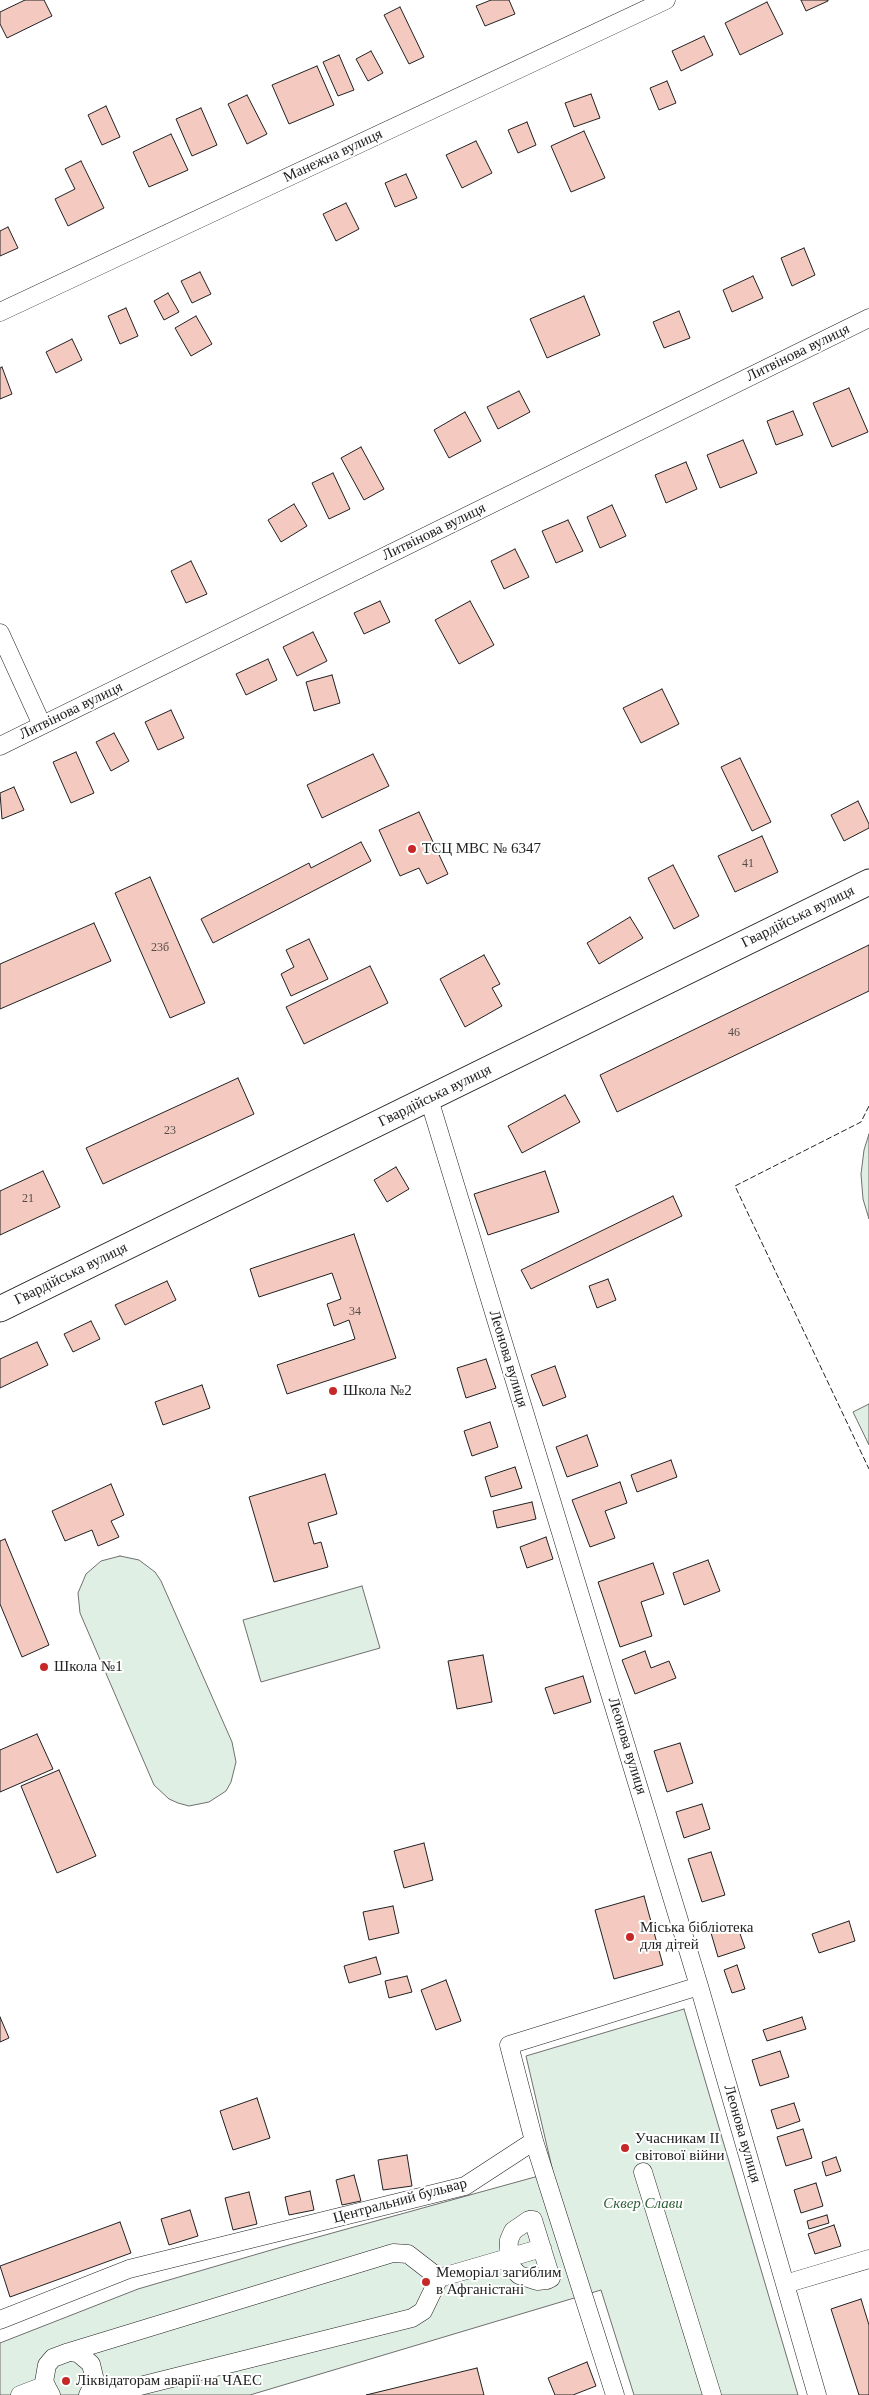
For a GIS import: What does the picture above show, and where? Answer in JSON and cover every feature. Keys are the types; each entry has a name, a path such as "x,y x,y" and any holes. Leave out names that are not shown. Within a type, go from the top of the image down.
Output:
{"street":[{"name":"Манежна вулиця","path":"0,312 666,0"},
{"name":"Литвінова вулиця","path":"0,746 869,318"},
{"path":"0,633 42,724"},
{"name":"Гвардійська вулиця","path":"0,1309 869,882"},
{"name":"Леонова вулиця","path":"429,1099 700,1986 817,2395"},
{"path":"615,2395 534,2141 509,2045 700,1986"},
{"name":"Центральний бульвар","path":"0,2320 129,2269 465,2186 534,2141"},
{"path":"643,2172 712,2395"},
{"path":"529,2220 533,2220 551,2278 537,2281 519,2275 512,2268 508,2258 508,2240 513,2231 529,2220"},
{"path":"104,2395 412,2318 423,2310 439,2278 542,2248"},
{"path":"20,2395 49,2390 44,2373 47,2365 53,2358 393,2253 408,2254 439,2278"},
{"path":"785,2284 869,2259"},
{"path":"69,2352 78,2353 92,2364 95,2381 88,2395"}],"green space":[{"path":"869,1134 869,1219 863,1199 861,1174 864,1150"},
{"path":"869,1404 869,1445 853,1412"},
{"path":"120,1556 139,1560 155,1572 161,1581 232,1742 236,1762 231,1782 226,1791 209,1802 189,1806 178,1803 169,1799 154,1785 80,1613 78,1593 86,1574 101,1561"},
{"path":"362,1586 380,1648 261,1682 243,1620"},
{"name":"Сквер Слави","path":"684,2009 798,2395 634,2395 601,2290 250,2395 0,2395 0,2343 138,2289 553,2172 526,2056"}],"building":[{"path":"25,0 44,0 52,16 7,38 0,24 0,12"},
{"path":"491,0 509,0 515,14 485,26 476,6"},
{"path":"801,0 828,0 828,1 806,11"},
{"path":"767,2 783,34 740,55 725,23"},
{"path":"400,7 424,57 409,64 384,15"},
{"path":"704,36 713,55 681,71 672,51"},
{"path":"371,51 383,73 368,81 356,59"},
{"path":"339,55 354,90 338,96 323,62"},
{"path":"317,66 334,105 289,124 272,85"},
{"path":"667,81 676,103 659,110 650,88"},
{"path":"591,94 600,118 574,127 565,103"},
{"path":"247,95 267,134 247,144 228,104"},
{"path":"106,106 120,137 102,145 88,115"},
{"path":"201,108 217,145 192,156 176,119"},
{"path":"527,122 536,145 518,153 508,130"},
{"path":"584,131 605,178 571,192 551,146"},
{"path":"171,134 188,170 149,187 133,152"},
{"path":"476,141 492,173 462,188 446,155"},
{"path":"81,161 104,208 68,226 55,199 75,189 65,169"},
{"path":"406,174 417,198 395,207 385,183"},
{"path":"346,203 359,229 336,241 323,214"},
{"path":"8,227 18,248 0,256 0,231"},
{"path":"804,248 815,275 792,286 781,258"},
{"path":"200,272 211,294 192,303 181,281"},
{"path":"753,276 763,298 732,312 723,290"},
{"path":"168,293 179,312 164,320 154,301"},
{"path":"584,296 600,335 547,358 530,319"},
{"path":"126,308 138,336 120,344 108,316"},
{"path":"679,311 690,338 664,348 653,322"},
{"path":"196,316 212,344 191,356 175,328"},
{"path":"72,339 82,360 56,373 46,352"},
{"path":"2,367 12,394 0,399 0,368"},
{"path":"849,388 868,432 832,447 813,403"},
{"path":"519,391 530,412 498,429 487,407"},
{"path":"793,411 803,435 776,445 767,421"},
{"path":"465,412 481,441 449,458 434,430"},
{"path":"743,440 757,473 720,488 707,455"},
{"path":"361,447 384,489 364,500 341,458"},
{"path":"686,462 697,489 666,503 655,475"},
{"path":"333,473 350,509 329,519 312,483"},
{"path":"294,504 307,526 281,542 268,520"},
{"path":"612,505 626,536 600,548 587,517"},
{"path":"568,520 583,551 556,563 542,531"},
{"path":"515,549 529,577 504,589 491,561"},
{"path":"191,561 207,594 186,603 171,571"},
{"path":"380,601 390,622 364,634 354,613"},
{"path":"470,601 494,645 459,664 435,620"},
{"path":"313,632 327,661 297,676 283,647"},
{"path":"268,659 277,680 246,695 236,674"},
{"path":"332,675 340,703 314,711 306,682"},
{"path":"662,689 679,724 641,743 623,708"},
{"path":"171,710 184,738 158,750 145,722"},
{"path":"114,733 129,761 111,771 96,742"},
{"path":"76,752 94,793 71,803 53,762"},
{"path":"373,754 389,786 322,818 307,785"},
{"path":"740,758 771,822 752,831 721,767"},
{"path":"14,787 24,810 2,819 0,793"},
{"path":"858,801 869,824 869,828 844,841 831,815"},
{"name":"ТСЦ МВС № 6347","path":"419,812 448,874 427,884 419,868 400,876 379,830"},
{"path":"762,836 778,872 735,892 718,856"},
{"path":"361,842 371,861 213,943 201,919 309,863 311,868"},
{"path":"673,865 699,916 674,929 648,878"},
{"path":"150,877 205,1003 170,1018 115,893"},
{"path":"630,917 643,938 599,964 587,943"},
{"path":"94,923 111,961 0,1009 0,964"},
{"path":"309,939 328,979 291,996 281,974 294,967 286,950"},
{"path":"869,945 869,991 617,1112 600,1075"},
{"path":"484,955 500,984 492,988 502,1006 465,1027 440,979"},
{"path":"370,966 388,1003 304,1044 286,1007"},
{"path":"238,1078 254,1114 103,1184 86,1148"},
{"path":"565,1095 580,1122 522,1153 508,1126"},
{"path":"396,1167 409,1189 387,1202 374,1180"},
{"path":"43,1171 60,1207 0,1235 0,1191"},
{"path":"545,1171 559,1212 488,1235 474,1194"},
{"path":"673,1196 682,1216 531,1289 521,1270"},
{"path":"354,1234 396,1358 287,1394 277,1365 355,1339 349,1320 334,1326 327,1304 341,1299 332,1273 259,1297 250,1269"},
{"path":"608,1279 616,1300 597,1308 589,1286"},
{"path":"167,1281 176,1300 125,1325 115,1305"},
{"path":"91,1321 100,1339 73,1352 64,1334"},
{"path":"37,1342 48,1365 0,1388 0,1359"},
{"path":"486,1359 496,1388 466,1398 457,1368"},
{"path":"555,1366 566,1397 543,1406 531,1375"},
{"path":"202,1385 210,1408 163,1425 155,1402"},
{"path":"490,1422 498,1447 472,1456 464,1431"},
{"path":"587,1435 598,1466 567,1477 556,1447"},
{"path":"671,1460 677,1477 637,1492 631,1475"},
{"path":"515,1467 522,1488 491,1497 485,1477"},
{"path":"325,1474 337,1514 308,1523 314,1544 321,1542 328,1567 274,1582 249,1497"},
{"path":"620,1482 627,1503 605,1511 615,1538 590,1547 572,1500"},
{"path":"111,1484 124,1515 111,1521 119,1537 98,1546 92,1530 65,1541 52,1511"},
{"path":"532,1502 536,1519 497,1528 493,1511"},
{"path":"546,1537 553,1559 527,1568 520,1547"},
{"path":"5,1539 49,1645 22,1657 0,1604 0,1541"},
{"path":"708,1560 720,1591 684,1605 673,1573"},
{"path":"653,1563 664,1594 641,1602 652,1636 620,1647 598,1582"},
{"path":"645,1651 651,1668 669,1661 676,1678 635,1694 622,1660"},
{"path":"483,1655 492,1702 457,1709 448,1661"},
{"path":"583,1676 591,1702 554,1714 545,1688"},
{"path":"37,1734 53,1769 0,1792 0,1750"},
{"path":"680,1743 693,1783 667,1792 654,1751"},
{"path":"59,1770 96,1856 57,1873 21,1786"},
{"path":"702,1804 710,1829 684,1838 676,1812"},
{"path":"424,1843 433,1880 404,1888 394,1851"},
{"path":"711,1852 725,1895 702,1902 688,1859"},
{"path":"644,1896 663,1965 614,1979 595,1910"},
{"path":"393,1906 399,1933 369,1940 363,1912"},
{"path":"849,1921 855,1941 819,1953 812,1934"},
{"path":"737,1925 745,1948 718,1957 711,1933"},
{"path":"376,1957 381,1974 349,1983 344,1966"},
{"path":"737,1965 745,1989 732,1993 724,1970"},
{"path":"407,1976 412,1992 389,1998 385,1981"},
{"path":"446,1980 461,2021 436,2030 421,1990"},
{"path":"0,2017 9,2038 0,2042"},
{"path":"802,2017 806,2029 767,2041 763,2030"},
{"path":"780,2051 789,2077 760,2086 752,2060"},
{"path":"257,2098 270,2138 233,2150 220,2111"},
{"path":"794,2103 800,2121 777,2129 771,2110"},
{"path":"803,2129 812,2158 786,2166 777,2137"},
{"path":"407,2155 412,2186 383,2190 378,2160"},
{"path":"836,2157 841,2171 826,2176 822,2162"},
{"path":"354,2175 361,2201 342,2205 336,2180"},
{"path":"816,2183 823,2206 801,2213 794,2190"},
{"path":"310,2191 314,2210 289,2215 285,2197"},
{"path":"249,2192 257,2224 233,2230 225,2198"},
{"path":"190,2210 198,2236 169,2245 161,2219"},
{"path":"827,2215 829,2223 809,2229 807,2221"},
{"path":"120,2222 131,2253 10,2297 0,2266"},
{"path":"834,2225 841,2246 815,2254 808,2234"},
{"path":"861,2299 869,2325 869,2395 859,2395 831,2309"},
{"path":"587,2362 596,2386 573,2395 555,2395 548,2378"},
{"path":"477,2368 484,2395 366,2395"}],"fence":[{"path":"869,1106 861,1122 735,1186 869,1469"}],"place":[{"name":"ТСЦ МВС № 6347","path":"412,849"},
{"name":"Школа №2","path":"333,1391"},
{"name":"Школа №1","path":"44,1667"},
{"name":"Міська бібліотека для дітей","path":"630,1937"},
{"name":"Учасникам II світової війни","path":"625,2148"},
{"name":"Меморіал загиблим в Афганістані","path":"426,2282"},
{"name":"Ліквідаторам аварії на ЧАЕС","path":"66,2381"}]}
